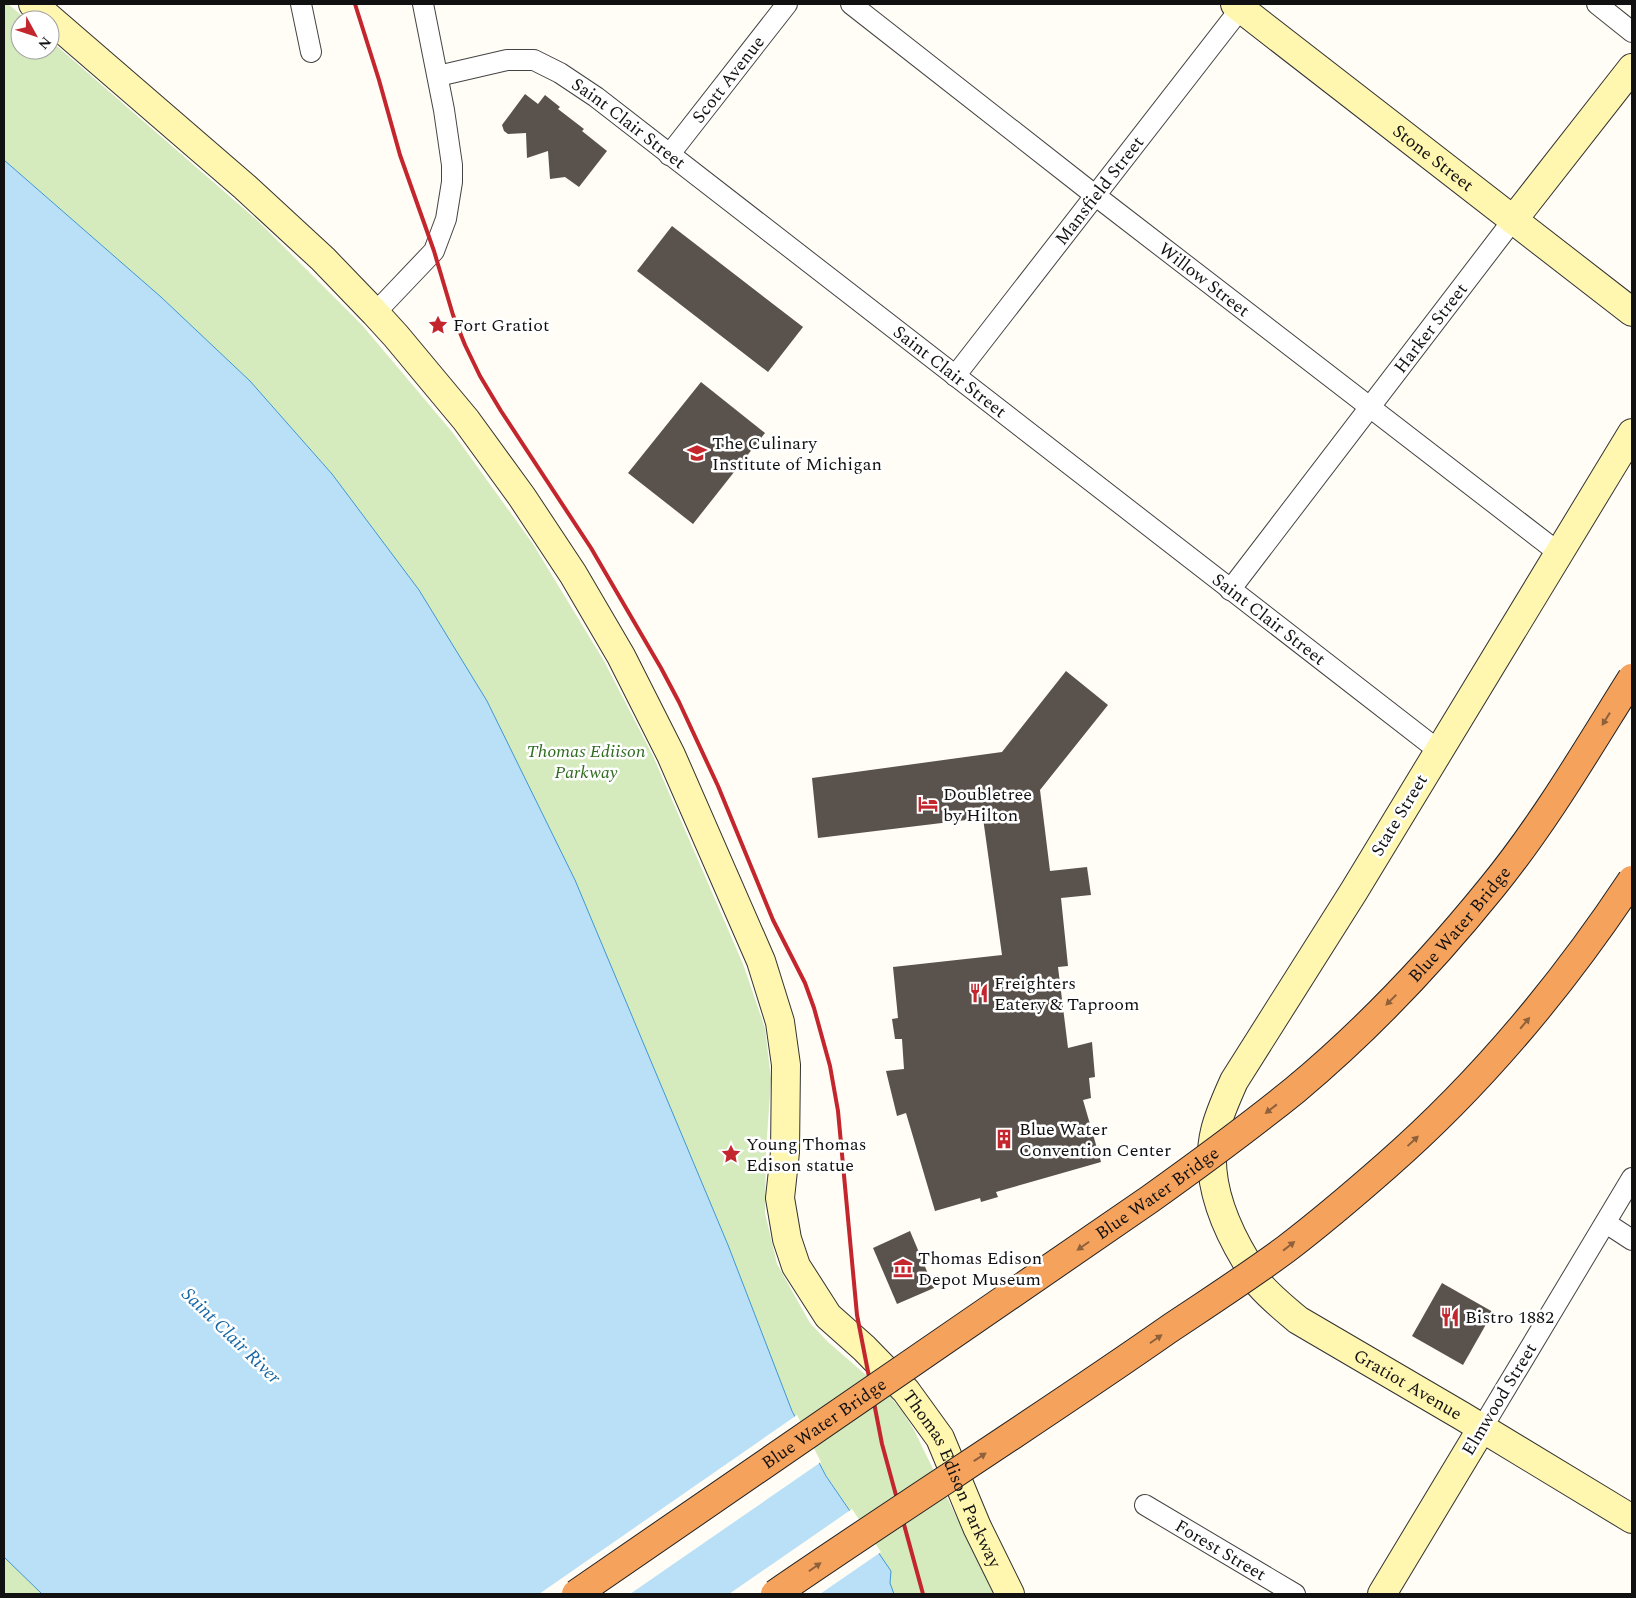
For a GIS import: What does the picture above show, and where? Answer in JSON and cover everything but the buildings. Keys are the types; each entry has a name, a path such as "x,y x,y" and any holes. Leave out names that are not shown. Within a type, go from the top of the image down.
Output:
{"highway":[{"name":"Blue Water Bridge","path":"576,1594 1150,1199 1221,1148 1296,1089 1347,1043 1395,995 1448,938 1492,886 1553,802 1632,678"},
{"path":"775,1594 1116,1367 1284,1250 1338,1208 1430,1125 1506,1045 1580,956 1632,880"}],"street":[{"name":"Thomas Edison Parkway","path":"32,4 245,186 323,260 375,313 466,420 573,574 621,656 671,755 761,961 780,1022 786,1065 785,1152 780,1198 787,1239 796,1266 828,1316 864,1348 906,1391 940,1438 977,1527 1010,1594"},
{"path":"301,4 311,52"},
{"path":"375,313 434,251 446,219 452,182 452,165 438,76 422,4"},
{"name":"Scott Avenue","path":"669,155 787,4"},
{"name":"Willow Street","path":"851,4 1096,196 1559,553"},
{"path":"1597,4 1632,32"},
{"name":"Mansfield Street","path":"955,376 1096,196 1240,5"},
{"name":"Stone Street","path":"1240,5 1632,312"},
{"name":"Saint Clair Street","path":"438,76 507,60 534,60 551,67 574,82 1438,750"},
{"name":"Harker Street","path":"1230,590 1513,220 1632,68"},
{"name":"State Street","path":"1220,1212 1213,1169 1215,1132 1223,1106 1234,1081 1354,891 1632,433"},
{"name":"Elmwood Street","path":"1382,1594 1632,1178"},
{"name":"Gratiot Avenue","path":"1220,1212 1258,1283 1298,1320 1632,1519"},
{"path":"1606,1223 1632,1240"},
{"name":"Forest Street","path":"1145,1505 1295,1594"}],"green space":[{"name":"Thomas Ediison Parkway","path":"4,4 8,4 15,10 10,10 10,60 60,60 60,49 257,220 362,325 453,433 533,544 604,661 653,756 743,964 765,1028 771,1079 766,1151 765,1213 777,1264 810,1323 828,1342 889,1395 902,1411 914,1430 994,1594 894,1594 890,1583 891,1571 826,1475 792,1411 728,1245 575,880 487,701 419,590 332,474 250,381 161,297 4,160"},
{"path":"4,1557 42,1594 4,1594"}],"water":[{"name":"Saint Clair River","path":"4,160 161,297 250,381 332,474 419,590 487,701 575,880 728,1245 792,1411 826,1476 891,1571 890,1583 894,1594 42,1594 4,1557"}],"pier":[{"path":"797,1415 821,1462 630,1594 539,1594"},
{"path":"852,1509 881,1552 820,1594 729,1594"}],"railway":[{"path":"355,4 400,155 434,251 453,315 465,345 480,376 501,411 591,548 679,702 718,786 773,920 805,983 814,1008 830,1066 838,1111 857,1315 882,1444 923,1594"}],"place":[{"name":"Fort Gratiot","path":"438,325"},
{"name":"The Culinary Institute of Michigan","path":"697,453"},
{"name":"Doubletree by Hilton","path":"928,804"},
{"name":"Freighters Eatery & Taproom","path":"979,993"},
{"name":"Blue Water Convention Center","path":"1004,1139"},
{"name":"Young Thomas Edison statue","path":"731,1154"},
{"name":"Thomas Edison Depot Museum","path":"903,1268"},
{"name":"Bistro 1882","path":"1450,1317"}]}
